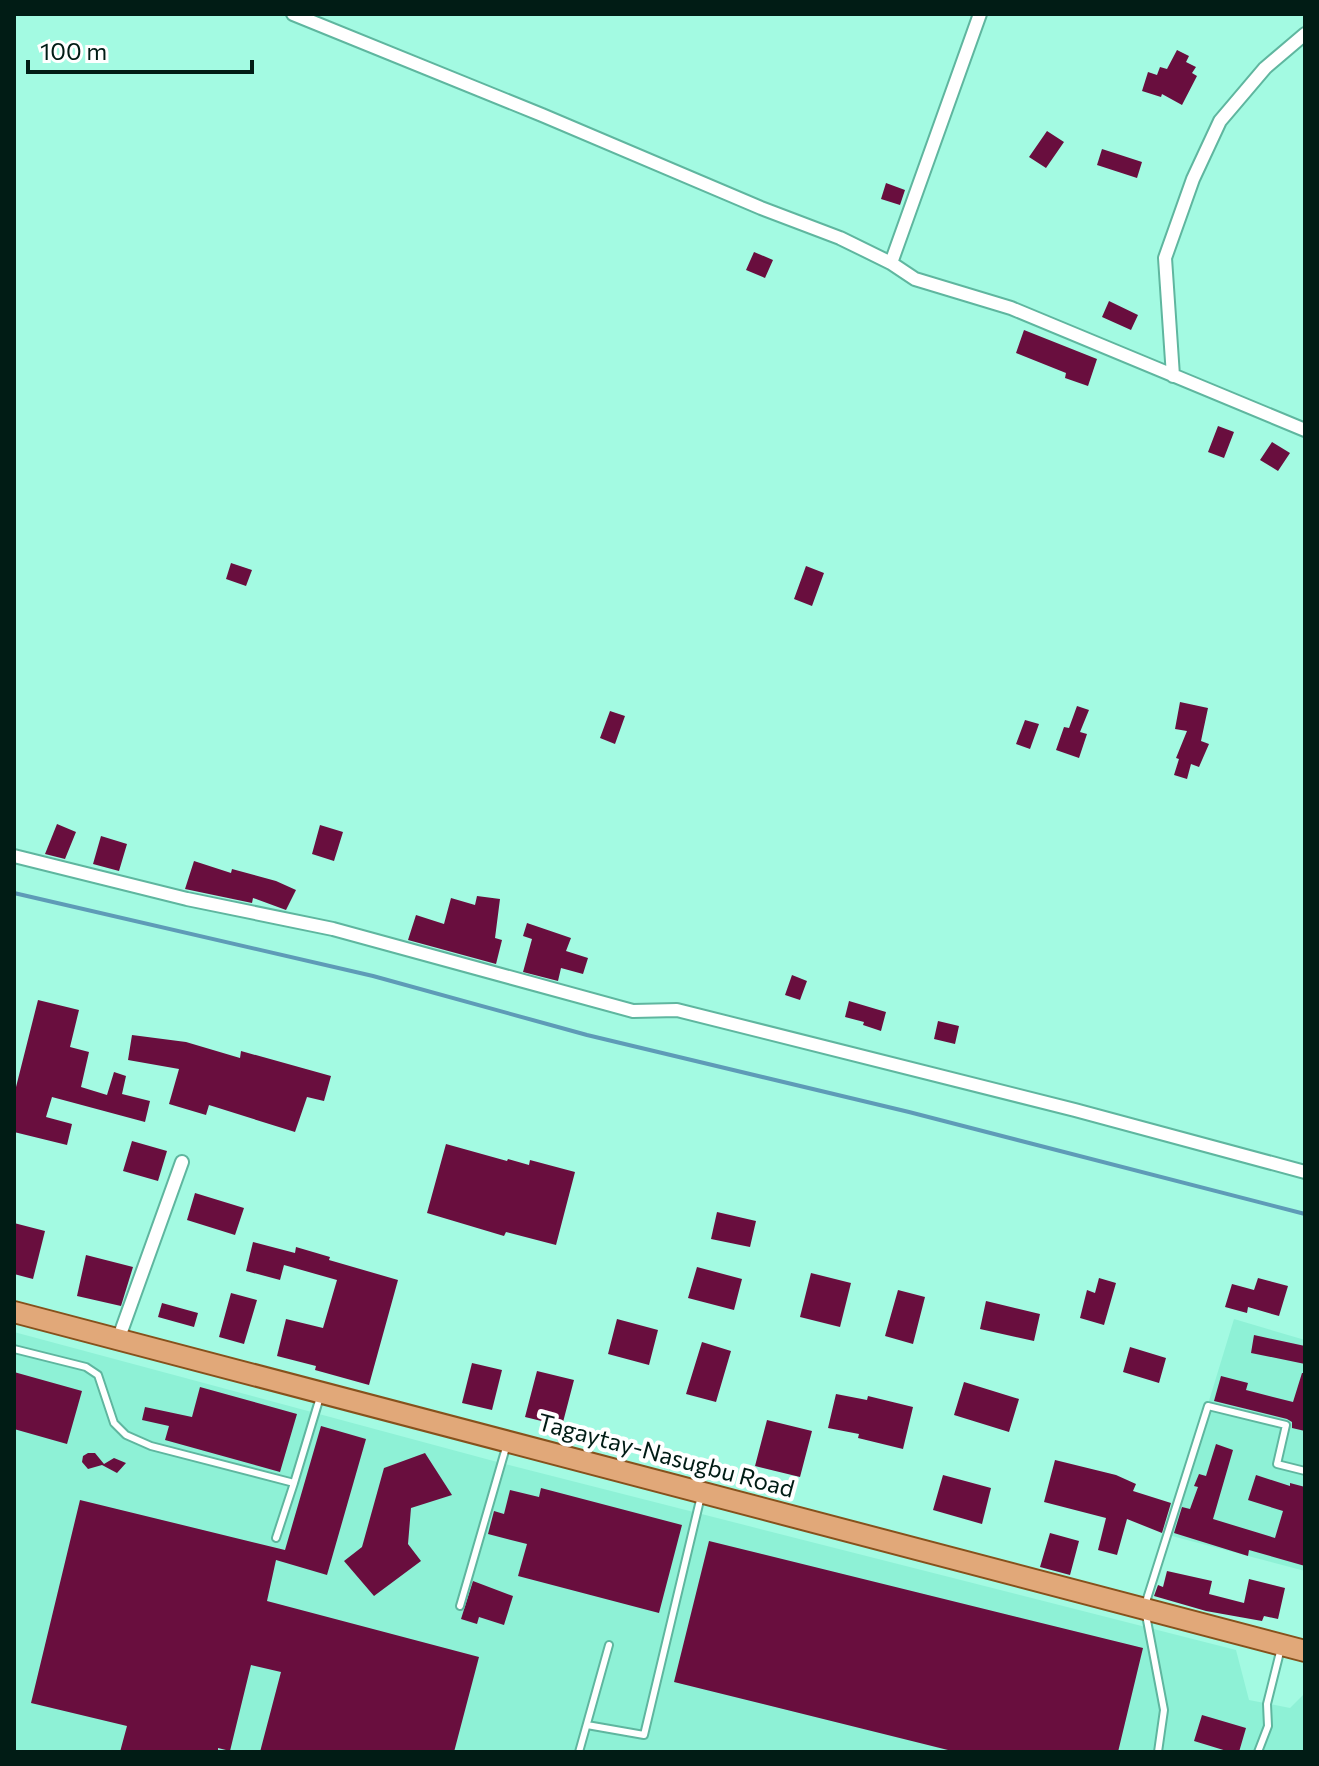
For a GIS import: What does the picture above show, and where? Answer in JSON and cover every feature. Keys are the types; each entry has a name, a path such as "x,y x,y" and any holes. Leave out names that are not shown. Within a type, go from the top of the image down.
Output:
{"main road":[{"name":"Tagaytay-Nasugbu Road","path":"14,1312 1305,1651"}],"street":[{"path":"293,14 840,238 891,263 915,279 1011,308 1305,430"},
{"path":"891,263 980,14"},
{"path":"1173,376 1165,258 1193,179 1220,121 1265,68 1305,34"},
{"path":"14,856 187,899 333,929 633,1011 677,1010 1075,1110 1305,1172"},
{"path":"118,1340 182,1162"}],"lane":[{"path":"14,1349 86,1367 98,1375 114,1423 126,1435 151,1446 294,1483"},
{"path":"276,1538 321,1393"},
{"path":"1158,1752 1164,1710 1144,1608 1208,1406 1286,1425 1277,1464 1305,1471"},
{"path":"460,1606 508,1441"},
{"path":"587,1725 644,1735 701,1492"},
{"path":"579,1752 609,1645"},
{"path":"1258,1752 1268,1726 1267,1704 1282,1645"}],"shaded area":[{"path":"1234,1319 1305,1340 1305,1571 1168,1535"},
{"path":"14,1332 501,1463 1236,1650 1249,1700 1290,1708 1305,1693 1305,1752 14,1752"}],"building":[{"path":"1177,50 1189,56 1186,62 1196,67 1192,73 1197,76 1182,105 1162,94 1161,97 1142,91 1148,72 1157,75 1160,67 1167,69"},
{"path":"1047,131 1064,142 1046,168 1029,157"},
{"path":"1102,149 1142,162 1137,178 1097,165"},
{"path":"886,183 905,190 900,205 881,199"},
{"path":"754,252 773,260 765,278 746,270"},
{"path":"1109,301 1138,315 1131,330 1102,317"},
{"path":"1024,330 1097,359 1088,386 1065,378 1066,373 1016,353"},
{"path":"1218,426 1234,432 1224,458 1208,452"},
{"path":"1272,442 1290,453 1278,471 1260,460"},
{"path":"231,563 252,570 246,586 226,579"},
{"path":"806,566 824,573 812,606 794,599"},
{"path":"1180,702 1208,708 1201,741 1209,744 1199,767 1191,764 1187,779 1174,775 1179,759 1176,758 1187,731 1175,729"},
{"path":"1077,706 1089,710 1080,732 1087,734 1079,758 1056,750 1064,727 1069,728"},
{"path":"610,711 625,716 615,744 600,738"},
{"path":"1025,720 1039,724 1030,749 1016,744"},
{"path":"57,824 76,832 65,859 45,854"},
{"path":"320,825 343,832 334,861 312,854"},
{"path":"101,836 127,844 119,871 93,864"},
{"path":"194,861 231,873 232,869 276,881 296,890 286,910 253,898 252,903 185,889"},
{"path":"477,896 500,899 495,938 502,940 496,964 408,940 416,915 444,924 451,898 475,905"},
{"path":"527,923 571,938 566,951 588,958 583,974 561,968 558,981 523,972 532,939 523,936"},
{"path":"792,975 807,981 800,1000 785,995"},
{"path":"38,1000 79,1010 70,1047 89,1052 81,1087 107,1095 114,1072 126,1076 122,1094 150,1101 145,1122 52,1097 46,1117 72,1124 67,1145 14,1132 14,1095"},
{"path":"849,1001 886,1012 881,1031 845,1017"},
{"path":"938,1021 959,1026 955,1044 934,1039"},
{"path":"132,1035 186,1042 240,1058 241,1051 331,1076 324,1101 307,1097 295,1132 209,1105 206,1115 169,1104 179,1069 128,1060"},
{"path":"132,1141 167,1151 158,1181 123,1171"},
{"path":"446,1144 507,1161 529,1165 530,1160 575,1172 556,1245 506,1232 504,1236 427,1213"},
{"path":"195,1193 244,1208 235,1235 187,1220"},
{"path":"717,1212 756,1221 750,1247 711,1239"},
{"path":"14,1223 45,1231 33,1279 14,1274"},
{"path":"253,1242 295,1253 296,1247 398,1280 369,1385 277,1356 286,1319 323,1328 337,1280 284,1265 280,1280 246,1271"},
{"path":"86,1255 133,1267 121,1306 77,1296"},
{"path":"697,1267 742,1279 734,1310 688,1298"},
{"path":"811,1273 851,1283 840,1327 800,1317"},
{"path":"1099,1278 1116,1283 1104,1325 1080,1318 1087,1290 1095,1293"},
{"path":"1258,1278 1288,1286 1279,1316 1248,1307 1247,1313 1225,1307 1232,1284 1254,1290"},
{"path":"898,1290 925,1297 913,1344 885,1336"},
{"path":"231,1293 257,1300 244,1344 219,1337"},
{"path":"986,1301 1040,1314 1034,1341 980,1329"},
{"path":"162,1303 198,1313 194,1327 158,1317"},
{"path":"617,1319 658,1330 649,1365 608,1354"},
{"path":"1254,1335 1305,1346 1305,1364 1251,1353"},
{"path":"702,1342 731,1351 716,1402 686,1394"},
{"path":"1130,1347 1166,1358 1159,1383 1123,1372"},
{"path":"472,1363 502,1370 492,1410 462,1403"},
{"path":"537,1371 574,1380 562,1426 525,1417"},
{"path":"14,1372 82,1391 67,1444 14,1429"},
{"path":"1302,1373 1305,1373 1305,1431 1292,1428 1292,1422 1287,1419 1214,1401 1221,1376 1248,1383 1246,1390 1293,1402"},
{"path":"964,1382 1019,1399 1009,1432 954,1415"},
{"path":"200,1387 297,1414 280,1472 165,1440 169,1426 142,1420 145,1407 192,1417"},
{"path":"836,1394 867,1400 868,1396 913,1407 903,1449 858,1438 859,1434 828,1428"},
{"path":"767,1420 812,1431 800,1477 755,1466"},
{"path":"321,1426 366,1439 327,1575 276,1560 267,1601 479,1657 454,1752 260,1752 281,1672 251,1665 230,1751 218,1748 218,1752 120,1752 127,1726 31,1703 80,1500 285,1550"},
{"path":"1216,1444 1233,1450 1213,1519 1275,1538 1283,1511 1248,1500 1256,1475 1290,1486 1290,1483 1305,1487 1305,1566 1249,1550 1248,1556 1174,1533 1182,1507 1190,1509 1199,1474 1206,1476"},
{"path":"95,1453 104,1464 114,1458 126,1463 117,1473 102,1465 88,1469 82,1462 83,1456"},
{"path":"425,1453 452,1495 411,1508 408,1544 421,1561 374,1596 344,1561 362,1547 384,1468"},
{"path":"1055,1460 1116,1475 1136,1484 1133,1491 1171,1503 1162,1533 1127,1519 1117,1555 1098,1550 1106,1518 1044,1502"},
{"path":"943,1475 991,1488 982,1524 933,1510"},
{"path":"541,1488 682,1525 659,1613 518,1576 527,1544 488,1534 494,1511 504,1514 510,1490 539,1497"},
{"path":"1050,1533 1079,1541 1070,1575 1040,1567"},
{"path":"709,1541 1143,1648 1118,1752 956,1752 674,1682"},
{"path":"1167,1571 1212,1581 1209,1594 1244,1603 1249,1579 1285,1588 1278,1619 1264,1616 1262,1621 1206,1611 1154,1596 1158,1585 1163,1587"},
{"path":"473,1581 513,1596 504,1625 479,1617 477,1624 461,1619"},
{"path":"1202,1715 1246,1728 1239,1752 1194,1741"}],"waterway":[{"path":"14,893 373,976 587,1035 909,1112 1305,1214"}]}
